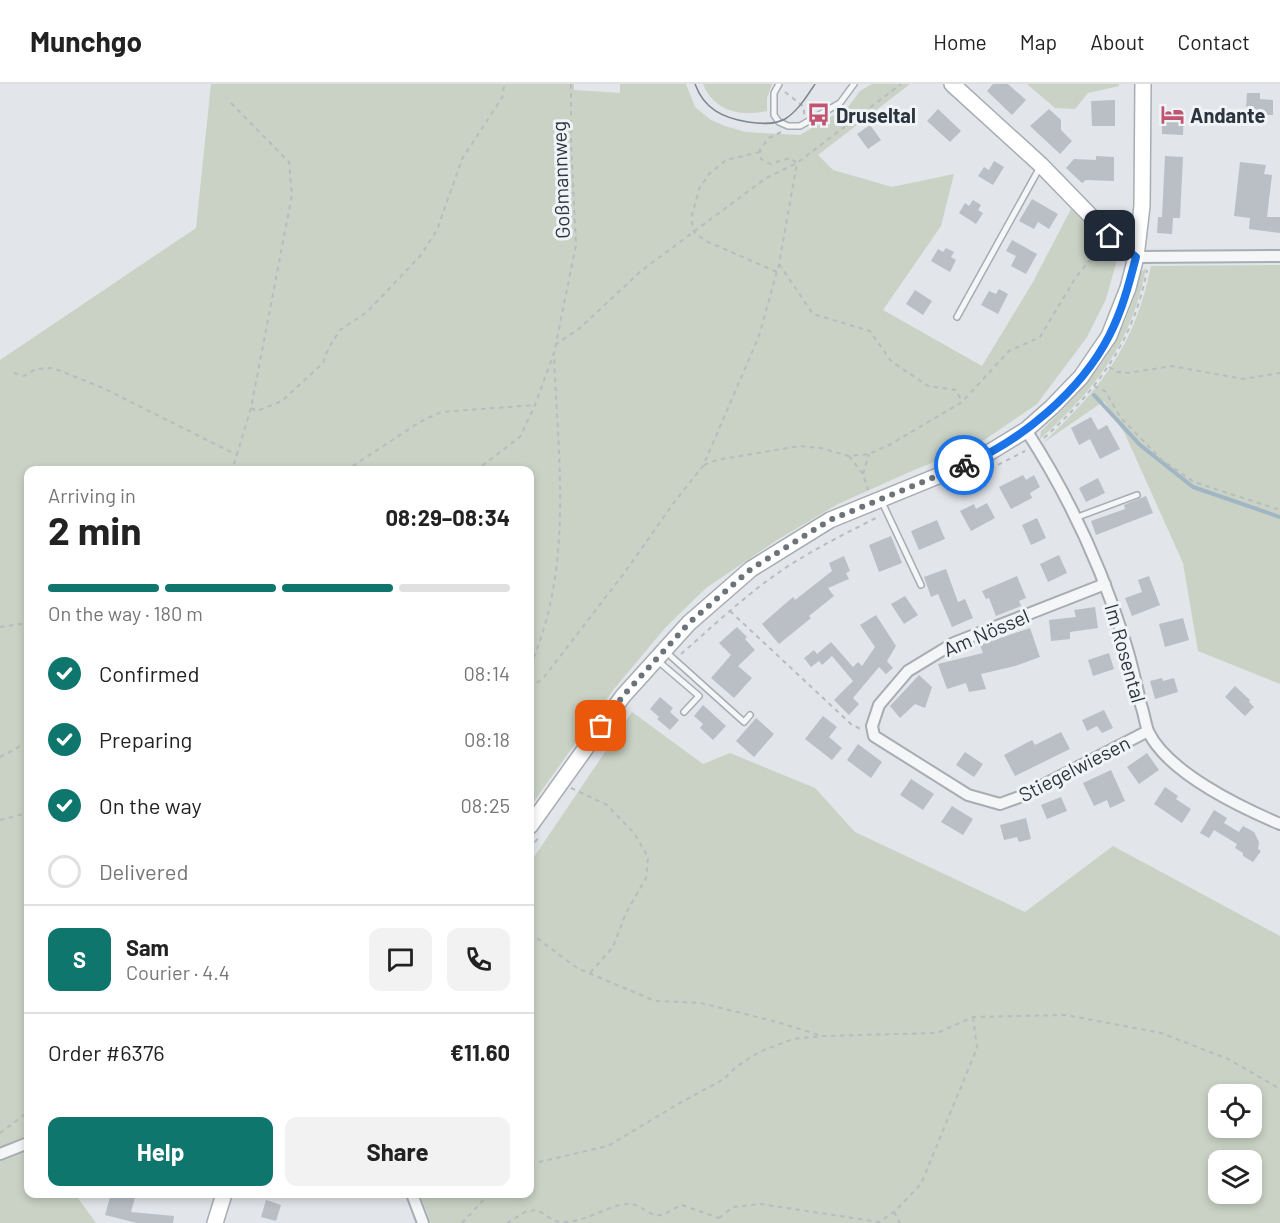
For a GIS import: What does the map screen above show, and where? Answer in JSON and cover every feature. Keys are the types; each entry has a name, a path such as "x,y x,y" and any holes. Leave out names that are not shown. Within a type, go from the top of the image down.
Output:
{"main road":[{"path":"952,84 1041,165 1110,236 1142,257"},
{"path":"535,829 623,696 665,657 689,623 751,569 830,520 879,505 977,460 1026,430 1081,377 1109,336 1142,257 1143,84"},
{"path":"215,1223 223,1198"}],"street":[{"path":"1142,257 1280,256"},
{"name":"Im Rosental","path":"1026,430 1075,518 1105,584 1124,639 1148,732 1176,765 1191,776 1211,789 1280,824"},
{"name":"Am Nössel","path":"874,736 872,726 879,705 908,671 954,643 1105,584"},
{"name":"Stiegelwiesen","path":"874,736 968,795 1000,804 1022,796 1148,732"},
{"path":"0,1154 24,1145"},
{"path":"414,1198 423,1223"}],"lane":[{"path":"779,85 774,93 774,115 779,122 788,126 800,126 840,103 854,84"},
{"path":"957,317 1041,165"},
{"path":"1075,518 1137,495"},
{"path":"879,505 921,585"},
{"path":"665,657 699,696 684,712"},
{"path":"665,657 744,722 750,715"}],"path":[{"path":"251,408 257,411 282,401 324,363 328,349 340,330 367,312 421,255 437,230 462,159 503,96 504,84"},
{"name":"Goßmannweg","path":"554,353 576,245 571,142 571,84"},
{"path":"555,345 580,327 641,271 766,178 797,164 901,84"},
{"path":"779,85 804,107 800,126"},
{"path":"231,103 289,162 292,195 251,408 234,466"},
{"path":"779,134 769,138 760,149 761,159 770,164 790,158 797,164"},
{"path":"760,152 726,160 709,174 699,189 691,219 694,232 706,241 777,272"},
{"path":"534,686 545,676 703,466 759,336 779,264 797,164"},
{"path":"703,466 717,460 798,446 821,448 849,456 869,454 962,402 1009,351 1040,337 1076,277 1110,236"},
{"path":"981,474 1036,445 1065,419 1109,367 1133,322 1144,287 1142,257"},
{"path":"779,264 813,314 870,331 891,361 928,386 956,390 962,402"},
{"path":"482,466 520,437 535,405 554,353"},
{"path":"534,656 555,585 561,531 554,353"},
{"path":"1109,367 1117,372 1128,373 1172,366 1243,379 1280,373"},
{"path":"14,373 24,376 36,369 53,368 120,396 237,455"},
{"path":"1093,386 1105,391 1121,418 1162,460 1194,482 1280,510"},
{"path":"353,466 420,422 441,412 535,405"},
{"path":"863,474 869,454"},
{"path":"665,657 730,611 776,574 879,505 863,474 849,456"},
{"path":"730,611 852,725 874,736"},
{"path":"0,627 24,623"},
{"path":"0,757 24,744"},
{"path":"571,788 607,805 634,833 648,857 646,878 626,913 613,947 589,974"},
{"path":"0,820 24,814"},
{"path":"534,936 577,968 656,1001 701,1003 822,1036"},
{"path":"534,1163 608,1146 724,1079 736,1067 759,1052 793,1040 822,1036 937,1033 973,1017 1066,1016 1161,1033 1228,1059 1280,1089"},
{"path":"719,1218 733,1207 761,1204 879,1222 894,1212 921,1184 977,1048 973,1017"},
{"path":"0,1133 24,1115"},
{"path":"462,1223 485,1198"},
{"path":"507,1223 525,1212 536,1210 551,1220 572,1222 589,1219 619,1205 630,1203 652,1214 661,1215 682,1205 719,1218"},
{"path":"894,1212 900,1223"},
{"path":"719,1218 720,1223"}],"green space":[{"path":"211,84 574,84 574,90 620,93 620,84 686,84 695,107 711,120 746,132 800,135 849,106 860,91 872,84 910,84 818,155 833,170 892,187 954,174 941,226 883,310 982,366 1033,282 1071,209 1118,256 1106,299 1087,337 1037,404 977,445 838,504 777,540 706,588 665,628 614,689 534,801 534,466 24,466 24,1198 78,1198 96,1223 0,1223 0,360 196,228"},
{"path":"703,84 772,84 767,98 767,111 747,113 729,110 714,100"},
{"path":"1027,84 1119,84 1119,86 1088,93 1075,109 1055,108"},
{"path":"1280,265 1280,684 1198,651 1183,563 1125,434 1104,401 1043,443 1082,403 1113,364 1136,320 1151,266"},
{"path":"1146,268 1140,295 1131,319 1109,362 1078,402 1040,439 1041,431 1091,377 1116,340 1126,320 1141,272"},
{"path":"632,712 703,764 730,753 815,788 855,832 1025,912 1113,846 1280,936 1280,1223 431,1223 422,1198 534,1198 534,857"}],"building":[{"path":"993,84 1008,84 1026,100 1012,115 987,91"},
{"path":"1247,93 1260,93 1260,99 1273,100 1273,115 1256,115 1256,109 1246,109"},
{"path":"1115,100 1115,126 1092,126 1091,101"},
{"path":"938,109 961,131 950,142 927,121"},
{"path":"1049,109 1061,120 1061,130 1072,141 1060,154 1030,126"},
{"path":"1162,109 1184,109 1183,135 1162,134"},
{"path":"870,125 881,140 868,149 857,134"},
{"path":"1096,156 1114,157 1114,181 1086,180 1082,183 1066,168 1074,159 1096,160"},
{"path":"1165,156 1183,157 1180,218 1173,218 1172,234 1157,233 1158,217 1162,217"},
{"path":"994,161 1004,167 993,185 978,176 984,167 989,170"},
{"path":"1240,162 1266,165 1264,174 1272,175 1267,217 1280,217 1280,233 1249,229 1250,218 1234,216"},
{"path":"1032,199 1058,214 1049,229 1038,222 1034,229 1019,221"},
{"path":"973,200 981,205 978,210 983,213 976,224 959,213 965,203 969,206"},
{"path":"1012,240 1037,254 1026,274 1011,266 1016,256 1006,251"},
{"path":"946,248 954,252 951,257 956,260 950,272 931,261 938,249 943,252"},
{"path":"999,289 1008,294 998,314 981,305 989,291 996,294"},
{"path":"915,290 932,301 923,315 906,304"},
{"path":"1091,417 1098,430 1107,425 1120,449 1100,459 1090,439 1079,445 1071,428"},
{"path":"1023,475 1026,480 1034,475 1040,487 1030,493 1032,498 1011,509 999,487"},
{"path":"1098,478 1105,493 1086,502 1079,488"},
{"path":"1146,496 1153,513 1096,535 1091,521 1125,509 1124,505"},
{"path":"987,503 995,518 971,531 960,511 974,504 976,509"},
{"path":"1037,518 1046,538 1031,545 1022,525"},
{"path":"937,520 945,539 919,550 911,531"},
{"path":"891,536 902,563 879,572 869,545"},
{"path":"1059,555 1067,573 1048,582 1040,564"},
{"path":"844,556 850,571 846,573 849,579 828,588 834,596 779,644 762,624 793,597 795,600 832,571 829,563"},
{"path":"946,569 958,602 965,599 973,618 952,627 938,594 931,597 924,577"},
{"path":"1017,576 1026,598 1019,601 1021,606 996,616 989,598 986,599 982,591"},
{"path":"1149,576 1160,605 1132,616 1125,598 1142,592 1138,580"},
{"path":"905,596 918,615 904,624 891,604"},
{"path":"1095,607 1098,628 1070,632 1070,639 1051,641 1049,620 1076,617 1074,610"},
{"path":"876,615 896,646 887,661 893,668 886,674 879,667 853,698 859,704 849,715 834,700 853,681 832,656 822,665 819,661 811,667 804,658 814,650 817,654 831,642 853,667 858,662 862,666 875,647 860,625"},
{"path":"1183,618 1189,640 1165,647 1159,624"},
{"path":"737,627 755,650 738,666 752,678 734,698 711,678 731,655 719,643"},
{"path":"1030,628 1040,657 981,674 986,689 969,692 966,683 947,689 938,664 983,653 980,645"},
{"path":"1109,653 1114,669 1093,676 1088,660"},
{"path":"919,675 932,687 925,708 915,704 900,718 890,706"},
{"path":"1162,678 1163,681 1174,678 1178,692 1155,699 1150,681"},
{"path":"1235,686 1254,707 1245,716 1225,697"},
{"path":"660,697 673,708 670,712 679,720 670,730 657,719 659,717 650,709"},
{"path":"703,705 726,726 713,740 700,728 703,724 694,716"},
{"path":"1104,710 1113,728 1102,733 1097,726 1087,731 1082,720"},
{"path":"823,716 837,727 829,737 842,748 832,760 805,739"},
{"path":"756,718 774,734 754,757 736,741"},
{"path":"1061,732 1070,749 1015,776 1004,755 1032,740 1035,745"},
{"path":"858,744 882,762 871,778 847,760"},
{"path":"965,752 983,764 974,777 956,765"},
{"path":"1147,753 1159,770 1139,784 1127,767"},
{"path":"1111,770 1125,801 1110,808 1107,800 1094,806 1083,783"},
{"path":"911,779 934,794 923,810 900,795"},
{"path":"1165,787 1178,796 1176,799 1191,809 1182,823 1154,804"},
{"path":"1061,797 1067,811 1047,819 1041,805"},
{"path":"952,806 973,819 963,835 941,822"},
{"path":"1214,810 1227,818 1224,823 1239,832 1243,826 1254,832 1259,842 1258,849 1261,851 1253,862 1235,848 1237,844 1214,830 1209,838 1200,833"},
{"path":"1026,818 1031,839 1019,842 1017,837 1004,840 1000,825"},
{"path":"110,1198 135,1198 131,1212 174,1216 173,1223 137,1223 105,1215"},
{"path":"266,1200 281,1205 276,1221 261,1217"}],"waterway":[{"path":"1094,395 1140,445 1193,487 1280,517"}],"tram line":[{"path":"695,84 704,100 715,111 739,120 763,124 790,116 815,84"}],"way so far":[{"path":"601,726 623,696 689,623 751,569 830,520 964,465"}],"place":[{"name":"Druseltal","path":"818,115"},
{"name":"Andante","path":"1172,115"}],"route":[{"path":"964,465 977,460 1026,430 1052,407 1081,377 1109,336 1128,288 1136,257 1110,236"}]}
